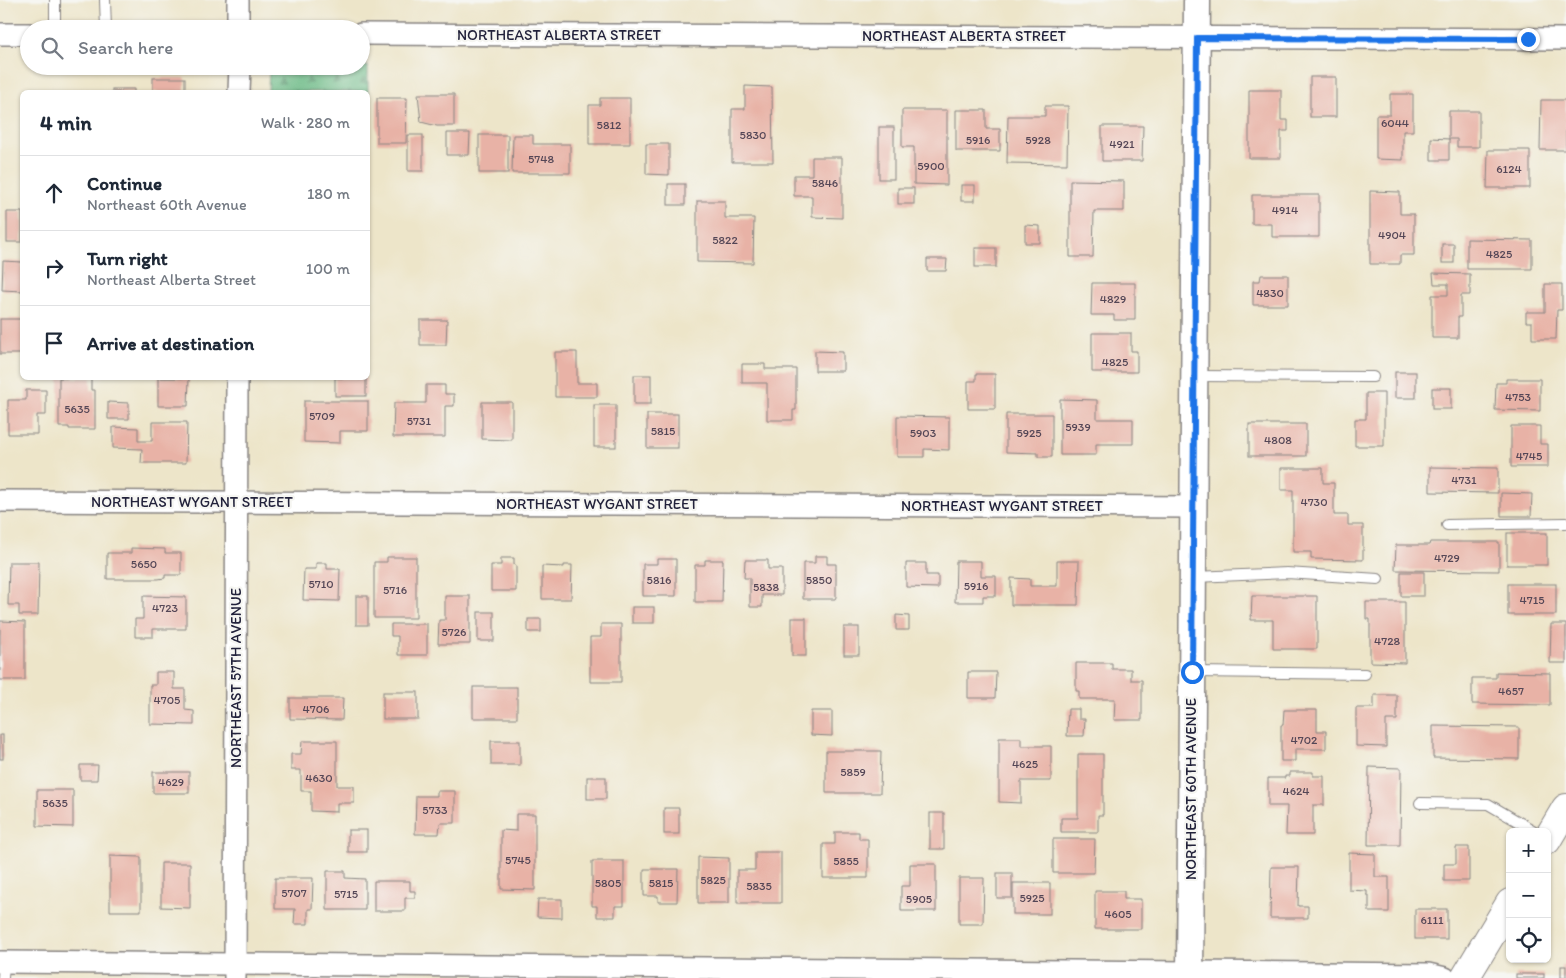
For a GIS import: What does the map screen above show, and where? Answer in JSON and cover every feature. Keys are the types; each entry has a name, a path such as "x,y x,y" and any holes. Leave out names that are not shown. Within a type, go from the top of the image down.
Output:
{"main road":[{"path":"1551,832 1566,808"},
{"path":"1465,978 1506,910"}],"street":[{"path":"238,0 238,20"},
{"name":"NORTHEAST 60TH AVENUE","path":"1190,974 1197,0"},
{"path":"0,34 20,34"},
{"name":"NORTHEAST ALBERTA STREET","path":"370,34 1566,39"},
{"path":"239,90 240,75"},
{"name":"NORTHEAST 57TH AVENUE","path":"235,971 237,380"},
{"name":"NORTHEAST WYGANT STREET","path":"0,501 1194,507"},
{"path":"2,967 235,971 1428,974 1445,978"}],"lane":[{"path":"55,0 55,20"},
{"path":"106,0 106,20"},
{"path":"1194,376 1373,377"},
{"path":"1447,525 1566,523"},
{"path":"1193,577 1287,573 1343,575 1378,579"},
{"path":"1192,672 1365,674"},
{"path":"1420,803 1488,804 1529,828"}],"green space":[{"path":"269,75 368,75 368,90 268,90"}],"building":[{"path":"1310,77 1336,77 1336,117 1310,117"},
{"path":"153,78 185,78 185,90 153,90"},
{"path":"745,86 772,87 773,162 732,162 732,109 745,109"},
{"path":"112,89 134,89 134,90"},
{"path":"1249,90 1281,90 1281,120 1288,120 1288,131 1281,131 1281,158 1249,158"},
{"path":"418,94 454,94 454,126 437,126 421,122"},
{"path":"1390,94 1413,94 1413,131 1403,131 1403,160 1376,159 1376,115 1390,115"},
{"path":"377,98 407,98 406,143 377,143"},
{"path":"600,98 630,98 630,144 589,144 589,105 600,105"},
{"path":"1541,100 1566,100 1566,150 1540,150"},
{"path":"1045,106 1068,106 1067,164 1007,163 1008,116 1045,116"},
{"path":"902,110 947,110 947,185 914,184 914,147 902,147"},
{"path":"956,110 986,110 986,129 1000,129 1000,151 956,151"},
{"path":"1449,111 1479,111 1479,147 1457,147 1457,139 1449,139"},
{"path":"1102,126 1143,126 1142,161 1102,161"},
{"path":"879,127 894,127 894,179 879,179"},
{"path":"447,133 470,133 469,155 447,155"},
{"path":"408,135 423,135 423,171 408,171"},
{"path":"479,135 508,135 508,173 479,173"},
{"path":"513,135 533,135 533,144 570,144 570,173 512,173"},
{"path":"1431,138 1449,139 1449,160 1431,160"},
{"path":"646,144 669,144 669,175 646,174"},
{"path":"1488,150 1530,150 1530,188 1487,188"},
{"path":"812,157 842,157 842,218 812,217 812,196 794,196 794,175 812,175"},
{"path":"1070,180 1124,181 1124,211 1094,211 1093,257 1070,257"},
{"path":"668,184 685,184 685,205 668,205"},
{"path":"961,185 975,185 975,201 961,201"},
{"path":"898,188 914,188 914,204 898,204"},
{"path":"1370,191 1400,192 1400,214 1414,214 1414,255 1400,255 1400,264 1370,264"},
{"path":"1252,195 1319,195 1319,237 1272,237 1272,224 1252,224"},
{"path":"697,201 725,201 725,218 754,218 753,263 697,262"},
{"path":"7,212 20,212 20,242 7,242"},
{"path":"1025,225 1040,226 1040,243 1025,243"},
{"path":"1467,239 1532,240 1532,269 1467,269"},
{"path":"1442,244 1454,244 1454,263 1442,263"},
{"path":"975,248 996,248 996,267 975,267"},
{"path":"927,259 947,259 946,271 927,271"},
{"path":"3,261 20,262 20,291 2,290"},
{"path":"1433,273 1470,274 1470,295 1461,295 1461,317 1458,317 1458,338 1432,338 1432,295 1448,295 1448,284 1434,284"},
{"path":"1261,275 1288,275 1288,305 1253,305 1253,281 1260,281"},
{"path":"1092,283 1135,283 1135,320 1114,320 1114,315 1091,315"},
{"path":"1545,284 1562,284 1562,310 1557,310 1556,339 1532,339 1532,322 1526,322 1526,312 1545,312"},
{"path":"0,319 20,319 20,354 0,354"},
{"path":"420,320 447,320 446,345 420,345"},
{"path":"1092,333 1131,333 1131,351 1137,351 1137,372 1092,372"},
{"path":"815,351 843,352 843,371 815,371"},
{"path":"555,352 577,352 577,383 597,383 597,397 555,397"},
{"path":"742,364 765,364 765,369 796,369 796,410 793,410 793,420 767,420 767,383 742,383"},
{"path":"1395,372 1416,372 1416,398 1395,398"},
{"path":"976,374 995,374 995,409 968,409 968,381 976,381"},
{"path":"634,375 651,375 651,404 634,404"},
{"path":"1506,379 1540,379 1540,411 1495,410 1496,383 1506,383"},
{"path":"59,380 91,380 91,390 95,390 95,429 59,427"},
{"path":"158,380 189,380 188,406 158,406"},
{"path":"335,380 366,380 366,396 335,396"},
{"path":"426,385 445,385 445,394 454,394 454,406 445,406 445,437 393,437 394,403 426,403"},
{"path":"1432,388 1451,388 1451,409 1432,409"},
{"path":"26,390 46,390 46,415 37,415 37,434 8,434 8,400 26,400"},
{"path":"1366,393 1384,393 1384,446 1355,446 1355,419 1366,419"},
{"path":"1060,399 1097,400 1097,419 1133,419 1133,444 1096,444 1096,455 1060,455"},
{"path":"304,401 368,401 368,431 340,431 340,443 304,442"},
{"path":"108,402 129,403 129,419 108,419"},
{"path":"482,402 512,402 512,440 482,439"},
{"path":"594,405 616,405 616,447 594,447"},
{"path":"647,414 678,414 678,448 647,448"},
{"path":"1006,414 1052,414 1052,457 1038,457 1038,453 1006,452"},
{"path":"897,416 949,417 949,450 924,449 924,457 897,457"},
{"path":"152,422 187,422 186,463 141,463 142,449 113,448 113,427 138,428 138,441 152,441"},
{"path":"1249,424 1306,424 1306,456 1249,456"},
{"path":"1511,426 1540,426 1540,444 1548,444 1548,467 1511,467"},
{"path":"1430,467 1498,468 1498,493 1430,492"},
{"path":"1281,468 1323,468 1323,483 1334,483 1334,515 1348,515 1348,525 1363,525 1363,560 1311,559 1311,552 1293,552 1293,490 1281,490"},
{"path":"1501,493 1532,494 1531,516 1501,516"},
{"path":"1507,533 1547,533 1547,565 1507,565"},
{"path":"1430,542 1499,542 1499,571 1395,570 1396,545 1429,545"},
{"path":"131,548 165,549 165,553 181,553 181,575 165,575 165,578 158,579 107,579 107,553 131,553"},
{"path":"815,556 827,556 827,564 836,564 835,599 803,599 803,563 815,563"},
{"path":"387,557 416,557 416,618 374,618 374,562 387,562"},
{"path":"501,558 514,558 514,565 516,565 516,591 491,591 491,565 501,565"},
{"path":"657,559 676,559 676,596 643,596 643,564 657,564"},
{"path":"705,560 723,560 722,602 695,602 695,565 705,565"},
{"path":"745,560 768,560 768,569 782,569 782,595 762,595 762,607 750,607 750,578 744,578"},
{"path":"956,561 981,561 981,576 996,576 996,596 983,596 983,602 955,602"},
{"path":"1057,561 1079,561 1078,605 1011,605 1011,578 1030,579 1030,586 1057,586"},
{"path":"9,562 39,562 38,615 19,615 19,605 8,605"},
{"path":"316,563 327,563 327,569 340,569 339,601 303,600 304,569 316,569"},
{"path":"906,563 926,563 926,575 938,575 938,588 906,587"},
{"path":"564,565 572,565 571,599 542,599 542,566 564,567"},
{"path":"1401,572 1424,572 1424,596 1401,596"},
{"path":"1508,584 1556,584 1556,615 1508,615"},
{"path":"143,596 186,597 186,629 153,629 153,637 135,637 135,619 143,619"},
{"path":"356,596 368,596 368,625 356,625"},
{"path":"445,596 470,596 470,644 438,644 439,620 445,620"},
{"path":"1252,596 1317,596 1317,649 1273,649 1273,620 1251,620"},
{"path":"1366,602 1405,602 1405,663 1370,662 1370,619 1366,619"},
{"path":"632,607 654,607 654,623 632,623"},
{"path":"478,612 494,612 494,641 478,641"},
{"path":"896,615 909,616 909,630 896,630"},
{"path":"792,618 806,618 806,656 792,656"},
{"path":"528,619 541,619 541,632 528,632"},
{"path":"0,621 25,622 25,680 0,680"},
{"path":"391,624 427,624 427,655 398,655 398,636 391,636"},
{"path":"601,624 621,624 621,682 590,682 590,637 601,637"},
{"path":"1551,624 1566,624 1566,663 1550,663"},
{"path":"844,627 859,627 859,655 844,655"},
{"path":"1076,663 1112,663 1112,669 1131,669 1131,680 1142,680 1142,720 1114,720 1115,699 1079,699 1079,691 1076,691"},
{"path":"156,672 174,672 174,689 185,689 185,710 194,711 194,725 150,724 150,685 156,685"},
{"path":"968,672 996,672 995,698 968,698"},
{"path":"1496,672 1550,673 1550,705 1472,704 1472,678 1496,678"},
{"path":"473,687 517,687 517,718 473,718"},
{"path":"383,692 418,692 418,719 383,719"},
{"path":"1374,695 1397,695 1397,720 1386,720 1386,747 1356,746 1356,708 1374,708"},
{"path":"290,698 343,698 342,720 290,719"},
{"path":"1068,709 1079,709 1079,719 1085,719 1084,736 1067,736"},
{"path":"1284,710 1317,710 1317,731 1326,731 1326,749 1295,749 1295,761 1281,761 1281,725 1283,725"},
{"path":"811,711 832,711 832,736 811,735"},
{"path":"1433,726 1519,727 1519,759 1433,758"},
{"path":"0,735 3,735 3,759 0,759"},
{"path":"999,738 1021,738 1021,746 1051,746 1051,781 1021,781 1021,803 999,802"},
{"path":"302,741 337,741 337,786 354,786 354,803 337,803 337,812 311,811 311,791 301,791 301,770 291,770 291,754 301,754"},
{"path":"491,741 520,741 520,765 491,765"},
{"path":"826,751 881,751 880,793 826,793"},
{"path":"1078,754 1103,754 1103,815 1098,815 1098,832 1061,832 1061,818 1078,818"},
{"path":"80,765 98,765 97,780 80,780"},
{"path":"1369,767 1401,768 1400,845 1368,845"},
{"path":"153,772 189,772 189,793 153,793"},
{"path":"1290,772 1313,772 1313,776 1324,776 1324,805 1313,805 1313,835 1286,835 1287,806 1268,806 1268,778 1285,778 1285,776 1290,776"},
{"path":"587,777 606,777 606,799 587,799"},
{"path":"37,790 73,790 73,827 37,826"},
{"path":"437,791 455,791 455,823 440,823 439,834 415,834 416,796 437,796"},
{"path":"664,808 679,808 679,834 664,834"},
{"path":"930,813 944,813 944,849 930,849"},
{"path":"516,814 535,814 535,890 501,889 501,830 516,831"},
{"path":"348,830 367,830 367,852 348,852"},
{"path":"835,832 859,832 859,839 868,839 868,878 823,878 823,844 835,844"},
{"path":"1053,839 1095,839 1094,873 1053,873"},
{"path":"1456,847 1469,847 1469,881 1444,881 1444,864 1456,864"},
{"path":"755,852 781,852 781,903 737,903 737,870 755,870"},
{"path":"1349,853 1375,854 1375,877 1389,877 1389,912 1369,912 1369,895 1367,895 1367,891 1349,890"},
{"path":"110,856 141,857 141,911 110,911"},
{"path":"698,857 729,858 729,903 698,903"},
{"path":"592,861 624,861 624,906 615,906 615,917 597,917 597,906 592,906"},
{"path":"161,863 190,863 190,908 161,907"},
{"path":"910,864 936,864 936,911 901,911 901,886 910,886"},
{"path":"1271,867 1299,867 1298,906 1308,906 1308,918 1270,918"},
{"path":"644,869 678,869 677,902 658,902 658,896 644,896"},
{"path":"327,871 345,871 345,878 365,879 365,910 327,910"},
{"path":"997,873 1012,873 1012,898 997,898"},
{"path":"275,878 313,878 312,909 308,909 308,924 294,924 295,909 275,909"},
{"path":"959,878 984,878 983,924 959,924"},
{"path":"374,881 410,881 410,891 415,891 415,898 405,898 405,911 374,911"},
{"path":"1013,883 1050,883 1050,914 1013,914"},
{"path":"1095,891 1124,891 1124,899 1141,899 1141,929 1095,929"},
{"path":"538,899 562,899 562,918 537,917"},
{"path":"1415,909 1447,909 1447,939 1415,939"},
{"path":"1561,966 1566,966 1566,978 1561,978"},
{"path":"1516,974 1544,974 1544,978 1516,978"}],"route":[{"path":"1192,672 1197,38 1528,39"}]}
